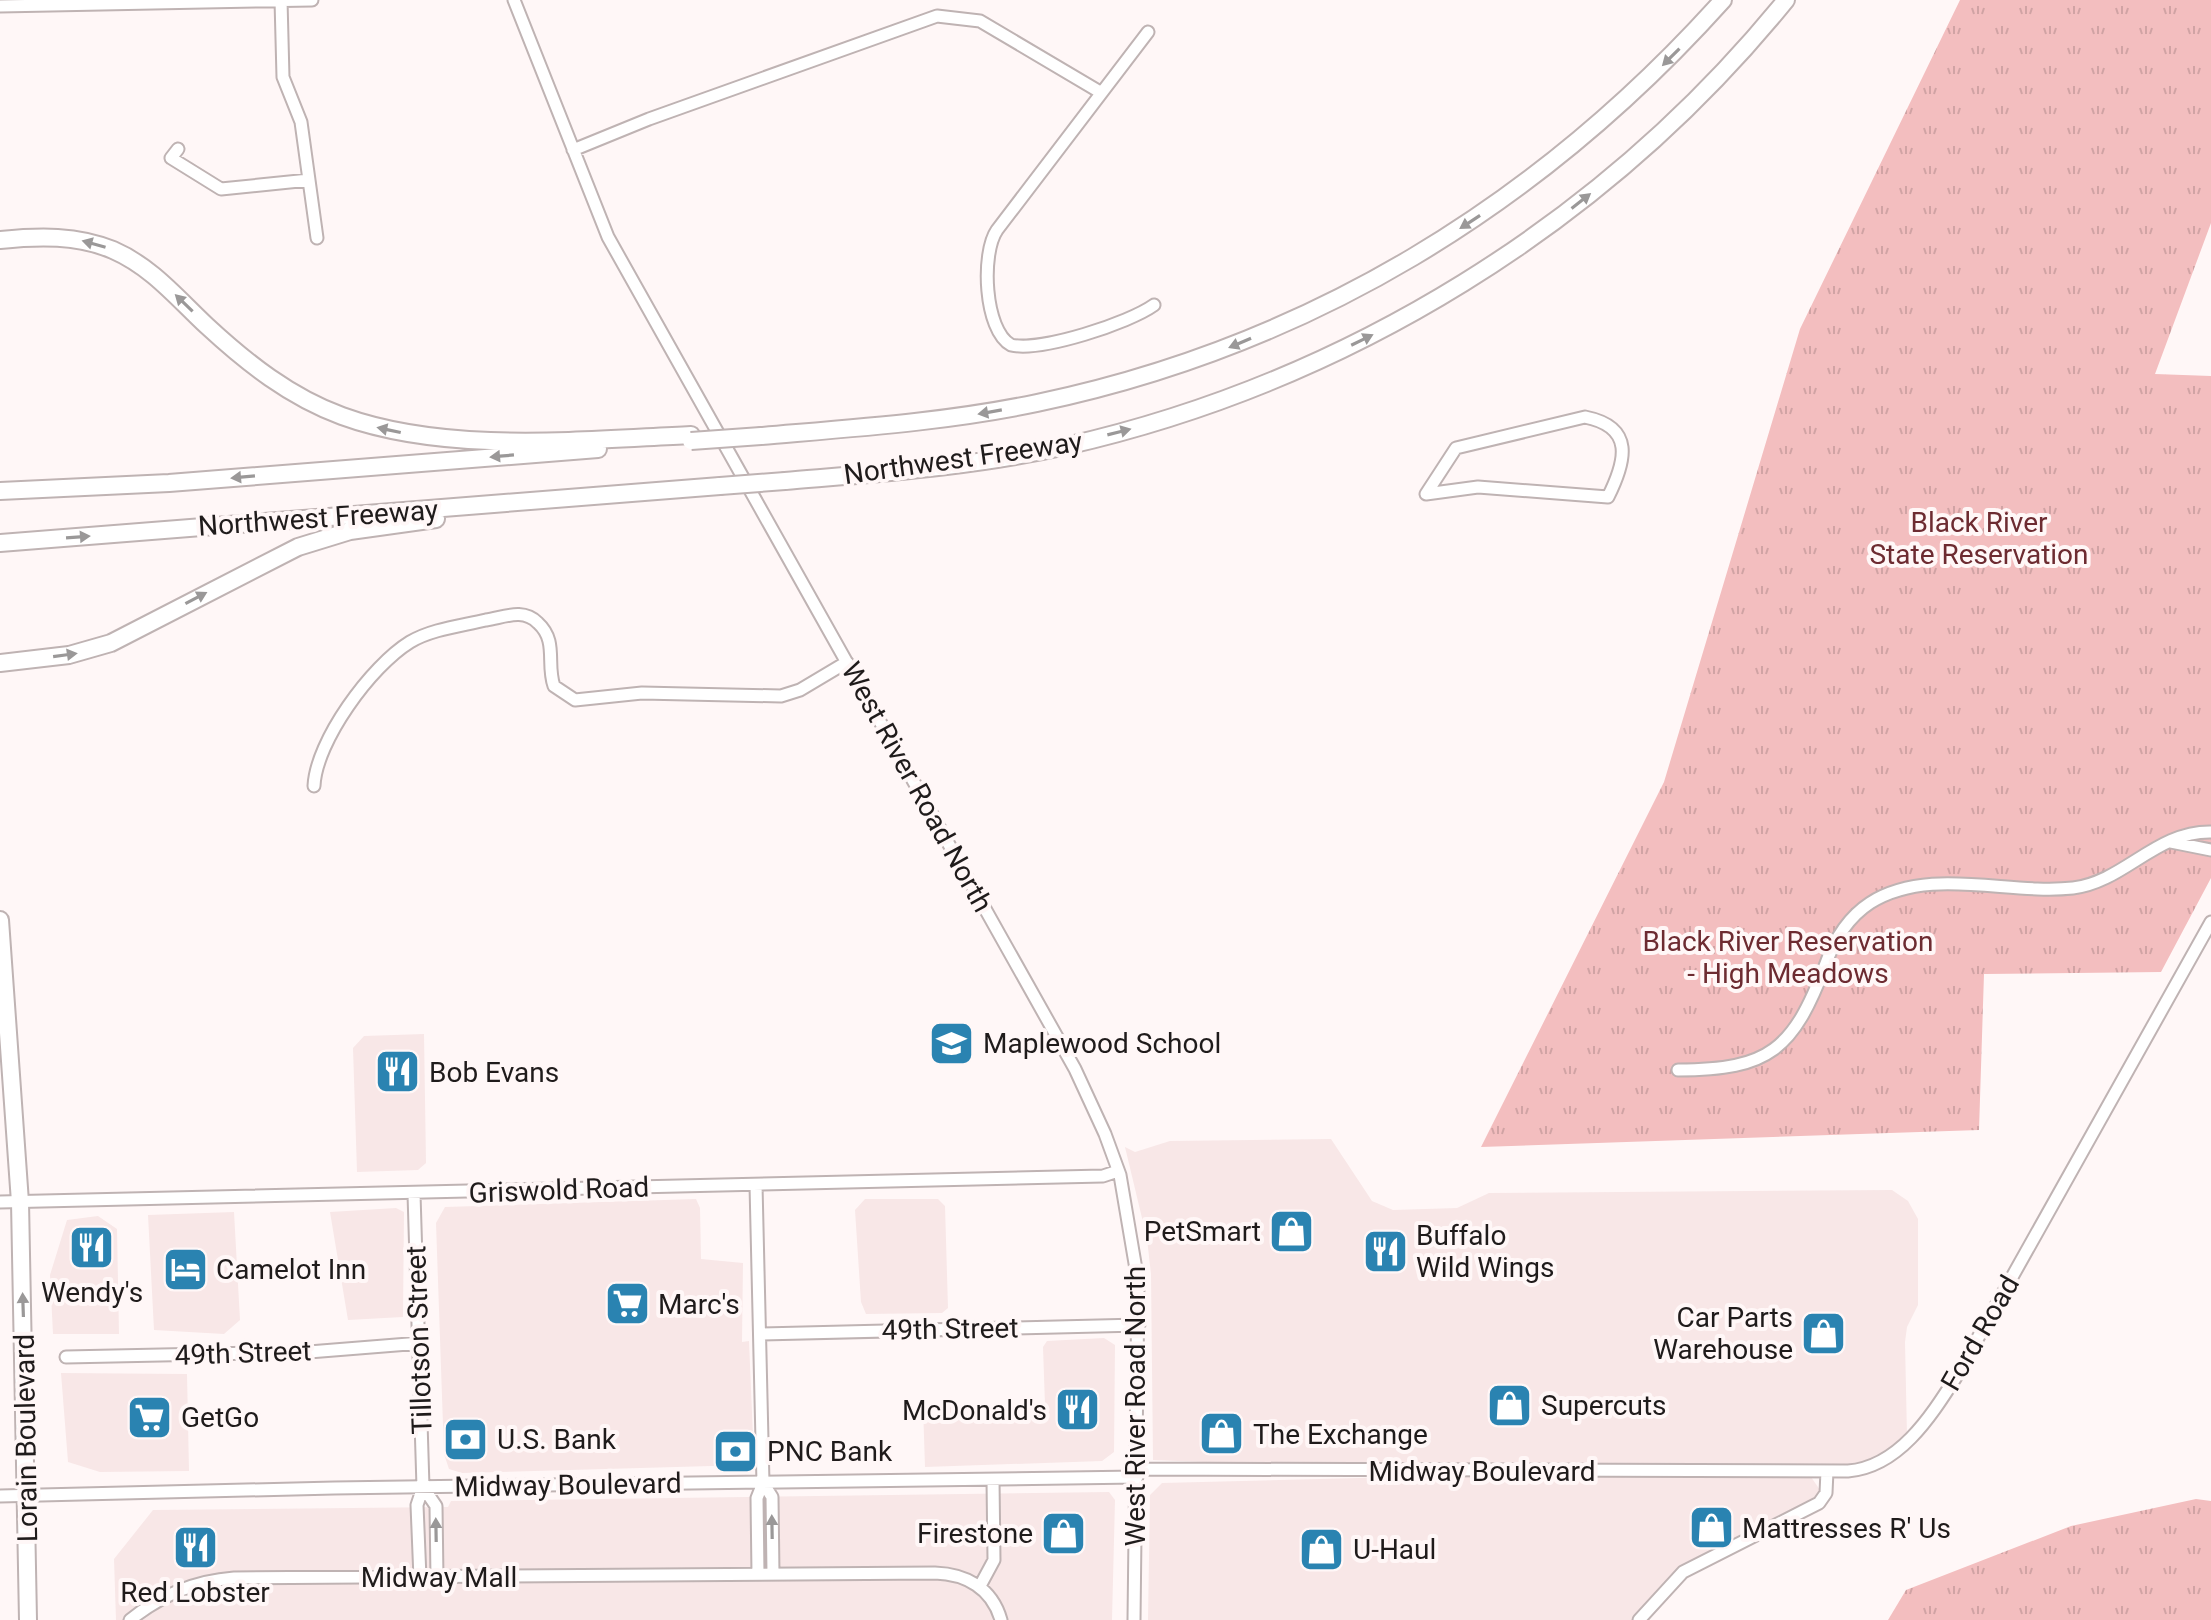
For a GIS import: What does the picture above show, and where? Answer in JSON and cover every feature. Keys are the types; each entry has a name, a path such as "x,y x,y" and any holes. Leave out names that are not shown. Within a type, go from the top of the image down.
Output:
{"highway":[{"name":"Northwest Freeway","path":"0,491 169,483 691,438 831,430 984,413 1092,390 1223,350 1345,295 1428,250 1521,188 1621,106 1723,0"},
{"name":"Northwest Freeway","path":"0,543 940,467 1065,446 1201,407 1314,363 1431,303 1506,256 1582,201 1697,99 1786,0"},
{"path":"0,240 61,237 89,242 125,256 162,281 216,334 273,380 301,398 370,426 417,435 491,439 691,438"},
{"path":"0,663 97,648 256,566 298,547 350,531 596,505 652,492"},
{"name":"Lorain Boulevard","path":"0,920 20,1202 28,1620"}],"street":[{"path":"281,0 283,77 301,122 317,238"},
{"path":"0,6 312,0"},
{"name":"West River Road North","path":"514,0 608,237 1081,1081 1118,1171 1133,1237 1139,1325 1134,1620"},
{"path":"573,150 649,119 937,16 980,21 1100,92"},
{"path":"1148,32 989,244 987,269 994,324 1004,342 1026,347 1114,323 1154,305"},
{"path":"178,149 171,158 221,189 309,180"},
{"path":"1585,417 1608,425 1623,445 1622,465 1608,497 1478,487 1453,489 1426,494 1448,454 1466,444 1585,417"},
{"path":"314,786 315,767 329,735 389,659 412,641 451,628 515,614 529,616 549,635 554,686 575,700 642,693 781,696 800,690 847,662"},
{"path":"1678,1070 1741,1066 1779,1047 1806,1014 1829,955 1843,929 1858,912 1890,893 1920,885 2083,886 2163,842 2190,833 2211,832"},
{"path":"2163,842 2190,844 2211,850"},
{"name":"Ford Road","path":"1827,1471 1863,1469 1881,1461 1916,1433 1938,1405 2211,922"},
{"name":"Griswold Road","path":"0,1202 1103,1176 1118,1171"},
{"path":"756,1185 763,1483 757,1498 758,1574"},
{"name":"Tillotson Street","path":"414,1194 421,1343 423,1487 417,1505 420,1578"},
{"name":"49th Street","path":"760,1334 1139,1325"},
{"name":"49th Street","path":"66,1357 309,1352 421,1343"},
{"path":"1639,1620 1683,1572 1819,1503 1826,1493 1827,1471"},
{"name":"Midway Boulevard","path":"0,1496 993,1480 1137,1473 1827,1471"},
{"path":"980,1586 994,1560 993,1480"},
{"path":"763,1483 772,1497 773,1574 945,1573 965,1577 980,1586 1001,1620"},
{"name":"Tillotson Street","path":"423,1487 436,1506 437,1578"},
{"name":"Midway Mall","path":"130,1620 165,1596 217,1579 773,1574"}],"shaded area":[{"path":"424,1034 426,1163 418,1170 357,1172 353,1048 364,1036"},
{"path":"1331,1139 1372,1201 1393,1210 1457,1208 1489,1193 1892,1190 1908,1201 1918,1219 1918,1305 1907,1327 1905,1342 1907,1436 1871,1461 1852,1466 1277,1465 1153,1460 1151,1274 1147,1239 1125,1147 1135,1152 1170,1141"},
{"path":"696,1199 700,1208 701,1259 743,1263 742,1342 749,1341 754,1461 747,1465 462,1473 449,1469 444,1454 436,1223 445,1207"},
{"path":"865,1199 938,1199 945,1206 948,1308 942,1313 866,1314 861,1302 855,1210"},
{"path":"396,1208 404,1212 403,1317 348,1320 330,1212"},
{"path":"234,1212 240,1320 224,1334 154,1330 148,1215"},
{"path":"98,1216 117,1229 119,1334 53,1334 50,1275 67,1220"},
{"path":"1104,1338 1115,1345 1114,1452 1102,1461 925,1467 923,1406 1045,1405 1043,1347 1047,1341"},
{"path":"61,1373 187,1374 189,1471 100,1472 68,1462"},
{"path":"1439,1476 1811,1477 1820,1490 1813,1499 1682,1568 1662,1585 1634,1620 1148,1620 1150,1495 1162,1483"},
{"path":"1109,1492 1115,1500 1112,1620 116,1620 114,1559 153,1510 448,1507 451,1501"}],"green space":[{"name":"Black River State Reservation","path":"1960,0 2211,0 2211,223 2155,374 2211,376 2211,878 2161,972 1984,974 1979,1130 1481,1147 1664,782 1800,329"},
{"path":"2196,1499 2211,1501 2211,1620 1888,1620 1906,1590 2071,1526"}],"place":[{"name":"Maplewood School","path":"952,1043"},
{"name":"Bob Evans","path":"398,1072"},
{"name":"PetSmart","path":"1292,1231"},
{"name":"Wendy's","path":"92,1248"},
{"name":"Buffalo Wild Wings","path":"1385,1251"},
{"name":"Camelot Inn","path":"185,1269"},
{"name":"Marc's","path":"627,1304"},
{"name":"Car Parts Warehouse","path":"1824,1333"},
{"name":"Supercuts","path":"1510,1405"},
{"name":"McDonald's","path":"1078,1410"},
{"name":"GetGo","path":"150,1417"},
{"name":"The Exchange","path":"1222,1434"},
{"name":"U.S. Bank","path":"466,1439"},
{"name":"PNC Bank","path":"736,1451"},
{"name":"Mattresses R' Us","path":"1711,1528"},
{"name":"Firestone","path":"1064,1533"},
{"name":"Red Lobster","path":"195,1547"},
{"name":"U-Haul","path":"1322,1549"}],"park label":[{"name":"Black River Reservation - High Meadows","path":"1788,957"}]}
